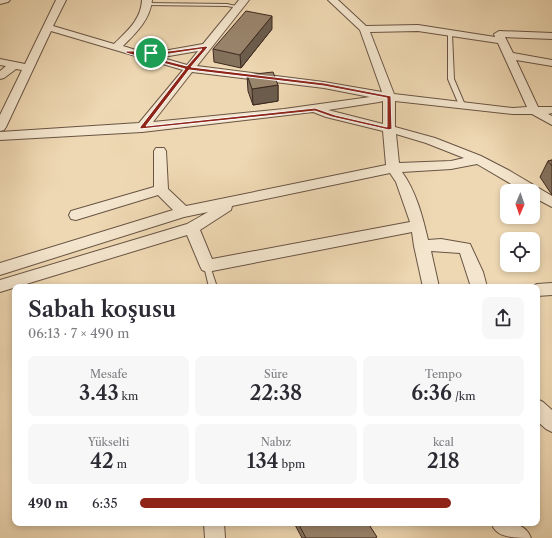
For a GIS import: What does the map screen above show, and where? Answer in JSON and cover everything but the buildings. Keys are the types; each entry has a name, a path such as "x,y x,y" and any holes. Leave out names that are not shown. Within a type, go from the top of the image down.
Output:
{"street":[{"path":"0,1 5,0"},
{"path":"0,126 60,0"},
{"path":"333,0 364,29 389,97 389,129 394,168 402,181 418,226 429,284"},
{"path":"115,48 136,27 144,14 147,2"},
{"path":"142,128 241,3"},
{"path":"47,27 128,52 188,68 324,85 389,97 513,111 552,110"},
{"path":"364,29 418,28 502,41"},
{"path":"552,36 499,34 534,110 552,121"},
{"path":"128,52 169,52 206,47"},
{"path":"510,56 552,63"},
{"path":"0,62 28,68"},
{"path":"0,76 14,65"},
{"path":"0,136 142,128 315,110 389,97"},
{"path":"315,110 444,145 522,184"},
{"path":"160,151 161,190 183,212"},
{"path":"0,269 183,212 394,168 451,165 476,160"},
{"path":"76,215 161,190"},
{"path":"540,195 552,202"},
{"path":"0,286 192,228 234,202"},
{"path":"192,228 207,266 418,226"},
{"path":"421,246 441,245 465,248 478,284"},
{"path":"540,290 552,289"},
{"path":"540,411 552,423"},
{"path":"214,526 215,538"},
{"path":"503,527 521,538"}],"lane":[{"path":"147,2 227,5 241,3"},
{"path":"450,34 451,79 462,105"},
{"path":"207,266 212,284"}],"route":[{"path":"151,53 128,52 188,68 142,128 315,110 389,129 389,97 324,85 188,68 206,47 185,51 151,53"}]}
